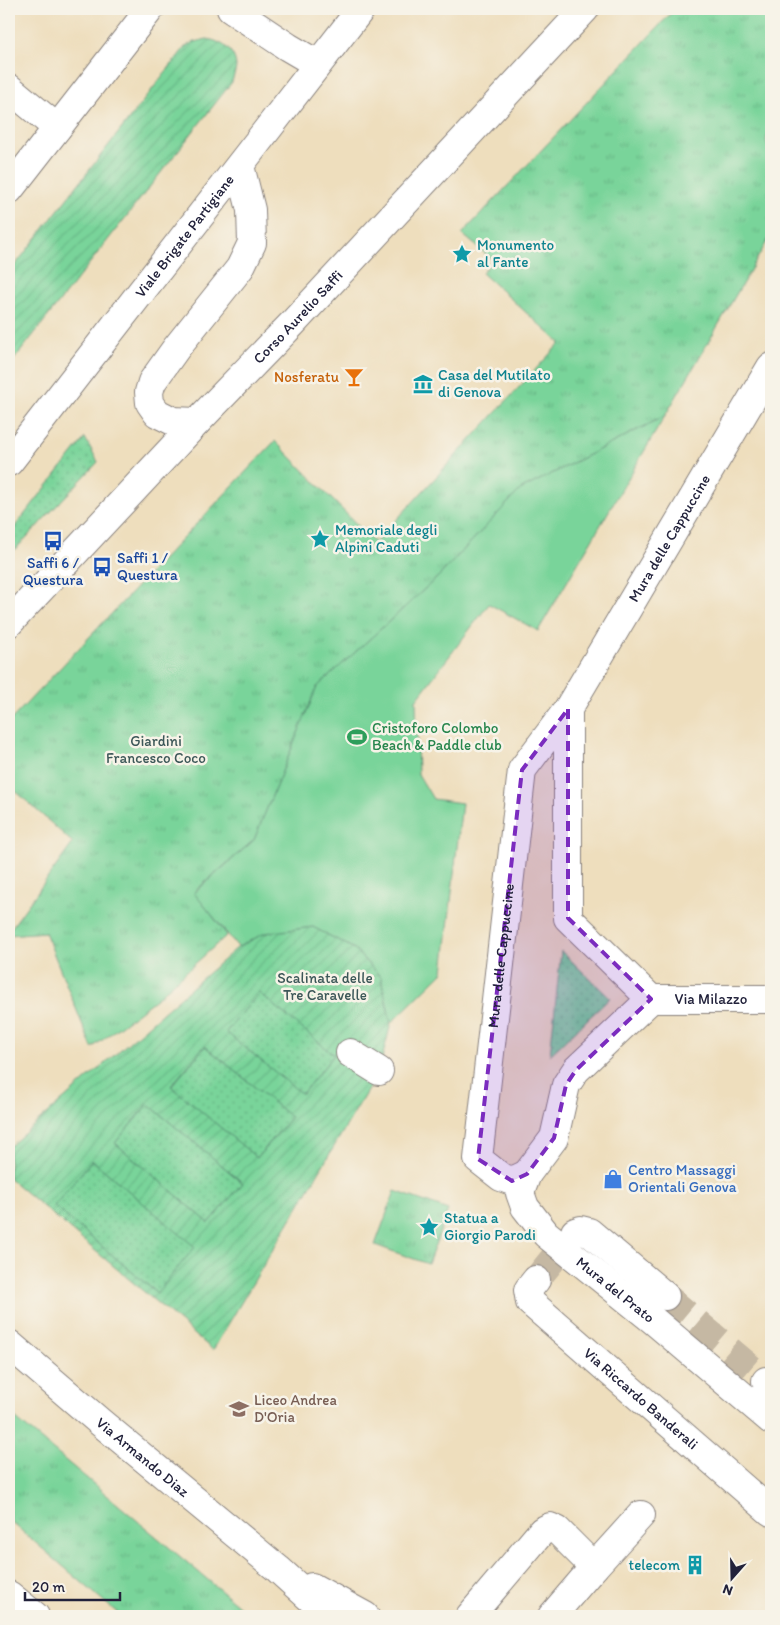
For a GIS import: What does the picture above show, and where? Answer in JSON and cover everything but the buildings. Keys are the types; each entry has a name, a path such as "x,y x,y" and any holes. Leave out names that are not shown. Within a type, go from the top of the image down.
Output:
{"street":[{"path":"9,190 150,9"},
{"path":"231,9 317,64"},
{"name":"Viale Brigate Partigiane","path":"9,462 360,9"},
{"name":"Corso Aurelio Saffi","path":"9,623 585,9"},
{"path":"9,88 58,128"},
{"path":"197,422 173,421 157,413 150,403 149,392 152,382 177,347 240,268 252,243 252,210 240,166"},
{"name":"Mura delle Cappuccine","path":"528,1174 512,1181 501,1177 478,1159 522,770 568,709 771,367"},
{"path":"568,709 568,918 651,999"},
{"name":"Via Milazzo","path":"651,999 771,999"},
{"name":"Mura del Prato","path":"651,999 576,1070 566,1085 554,1138 528,1174 520,1193 525,1207 546,1234 653,1320 771,1420"},
{"path":"350,1053 379,1071"},
{"path":"574,1232 581,1230 589,1232 665,1296"},
{"name":"Via Riccardo Banderali","path":"536,1280 528,1290 530,1302 771,1512"},
{"name":"Via Armando Diaz","path":"9,1344 278,1569 330,1616"},
{"path":"552,1616 641,1515"},
{"path":"470,1616 542,1532 550,1527 557,1530 594,1567"},
{"name":"Via Armando Diaz","path":"278,1569 316,1616"},
{"name":"Via Armando Diaz","path":"278,1569 366,1616"},
{"path":"9,1595 34,1616"}],"highlighted area":[{"path":"568,709 568,918 651,999 576,1070 566,1085 554,1138 527,1174 512,1181 478,1159 522,770"}],"green space":[{"name":"Giardini Francesco Coco","path":"675,9 771,9 771,125 766,140 771,156 771,235 665,416 520,490 439,576 317,687 254,840 194,892 227,935 157,998 92,1048 45,932 9,935 9,931 73,843 9,785 9,722 275,441 375,543 560,343 482,273 493,260 462,234"},
{"path":"207,39 222,44 233,55 236,70 232,82 9,366 9,273 186,46"},
{"name":"Cristoforo Colombo Beach & Paddle club","path":"665,416 538,631 489,604 416,700 418,774 433,799 462,803 443,972 391,1023 381,977 353,948 313,927 265,933 238,947 194,893 254,840 317,687 439,576 520,490"},
{"path":"85,438 98,462 9,556 9,534"},
{"name":"Scalinata delle Tre Caravelle","path":"313,927 353,948 381,977 391,1023 379,1071 213,1350 9,1178 9,1147 238,947 265,933","holes":["259,993 334,1055 302,1094 226,1032","205,1046 291,1117 257,1158 171,1086","148,1104 243,1183 209,1223 115,1143","92,1160 195,1247 157,1293 54,1206"]},
{"path":"561,951 610,998 550,1055"},
{"path":"259,992 334,1055 301,1095 226,1032"},
{"path":"205,1046 291,1117 257,1158 171,1087"},
{"path":"148,1104 243,1183 209,1223 115,1143"},
{"path":"92,1160 196,1247 157,1293 53,1206"},
{"path":"395,1191 448,1210 428,1264 375,1245"},
{"path":"9,1413 251,1616 121,1616 9,1520"}],"tunnel":[{"path":"536,1280 575,1232"},
{"path":"665,1296 766,1381"}],"place":[{"name":"Monumento al Fante","path":"462,254"},
{"name":"Nosferatu","path":"354,377"},
{"name":"Casa del Mutilato di Genova","path":"423,384"},
{"name":"Memoriale degli Alpini Caduti","path":"320,539"},
{"name":"Saffi 6 / Questura","path":"53,541"},
{"name":"Saffi 1 / Questura","path":"102,567"},
{"name":"Cristoforo Colombo Beach & Paddle club","path":"357,737"},
{"name":"Centro Massaggi Orientali Genova","path":"613,1179"},
{"name":"Statua a Giorgio Parodi","path":"429,1227"},
{"name":"Liceo Andrea D'Oria","path":"239,1409"},
{"name":"telecom","path":"695,1565"}]}
